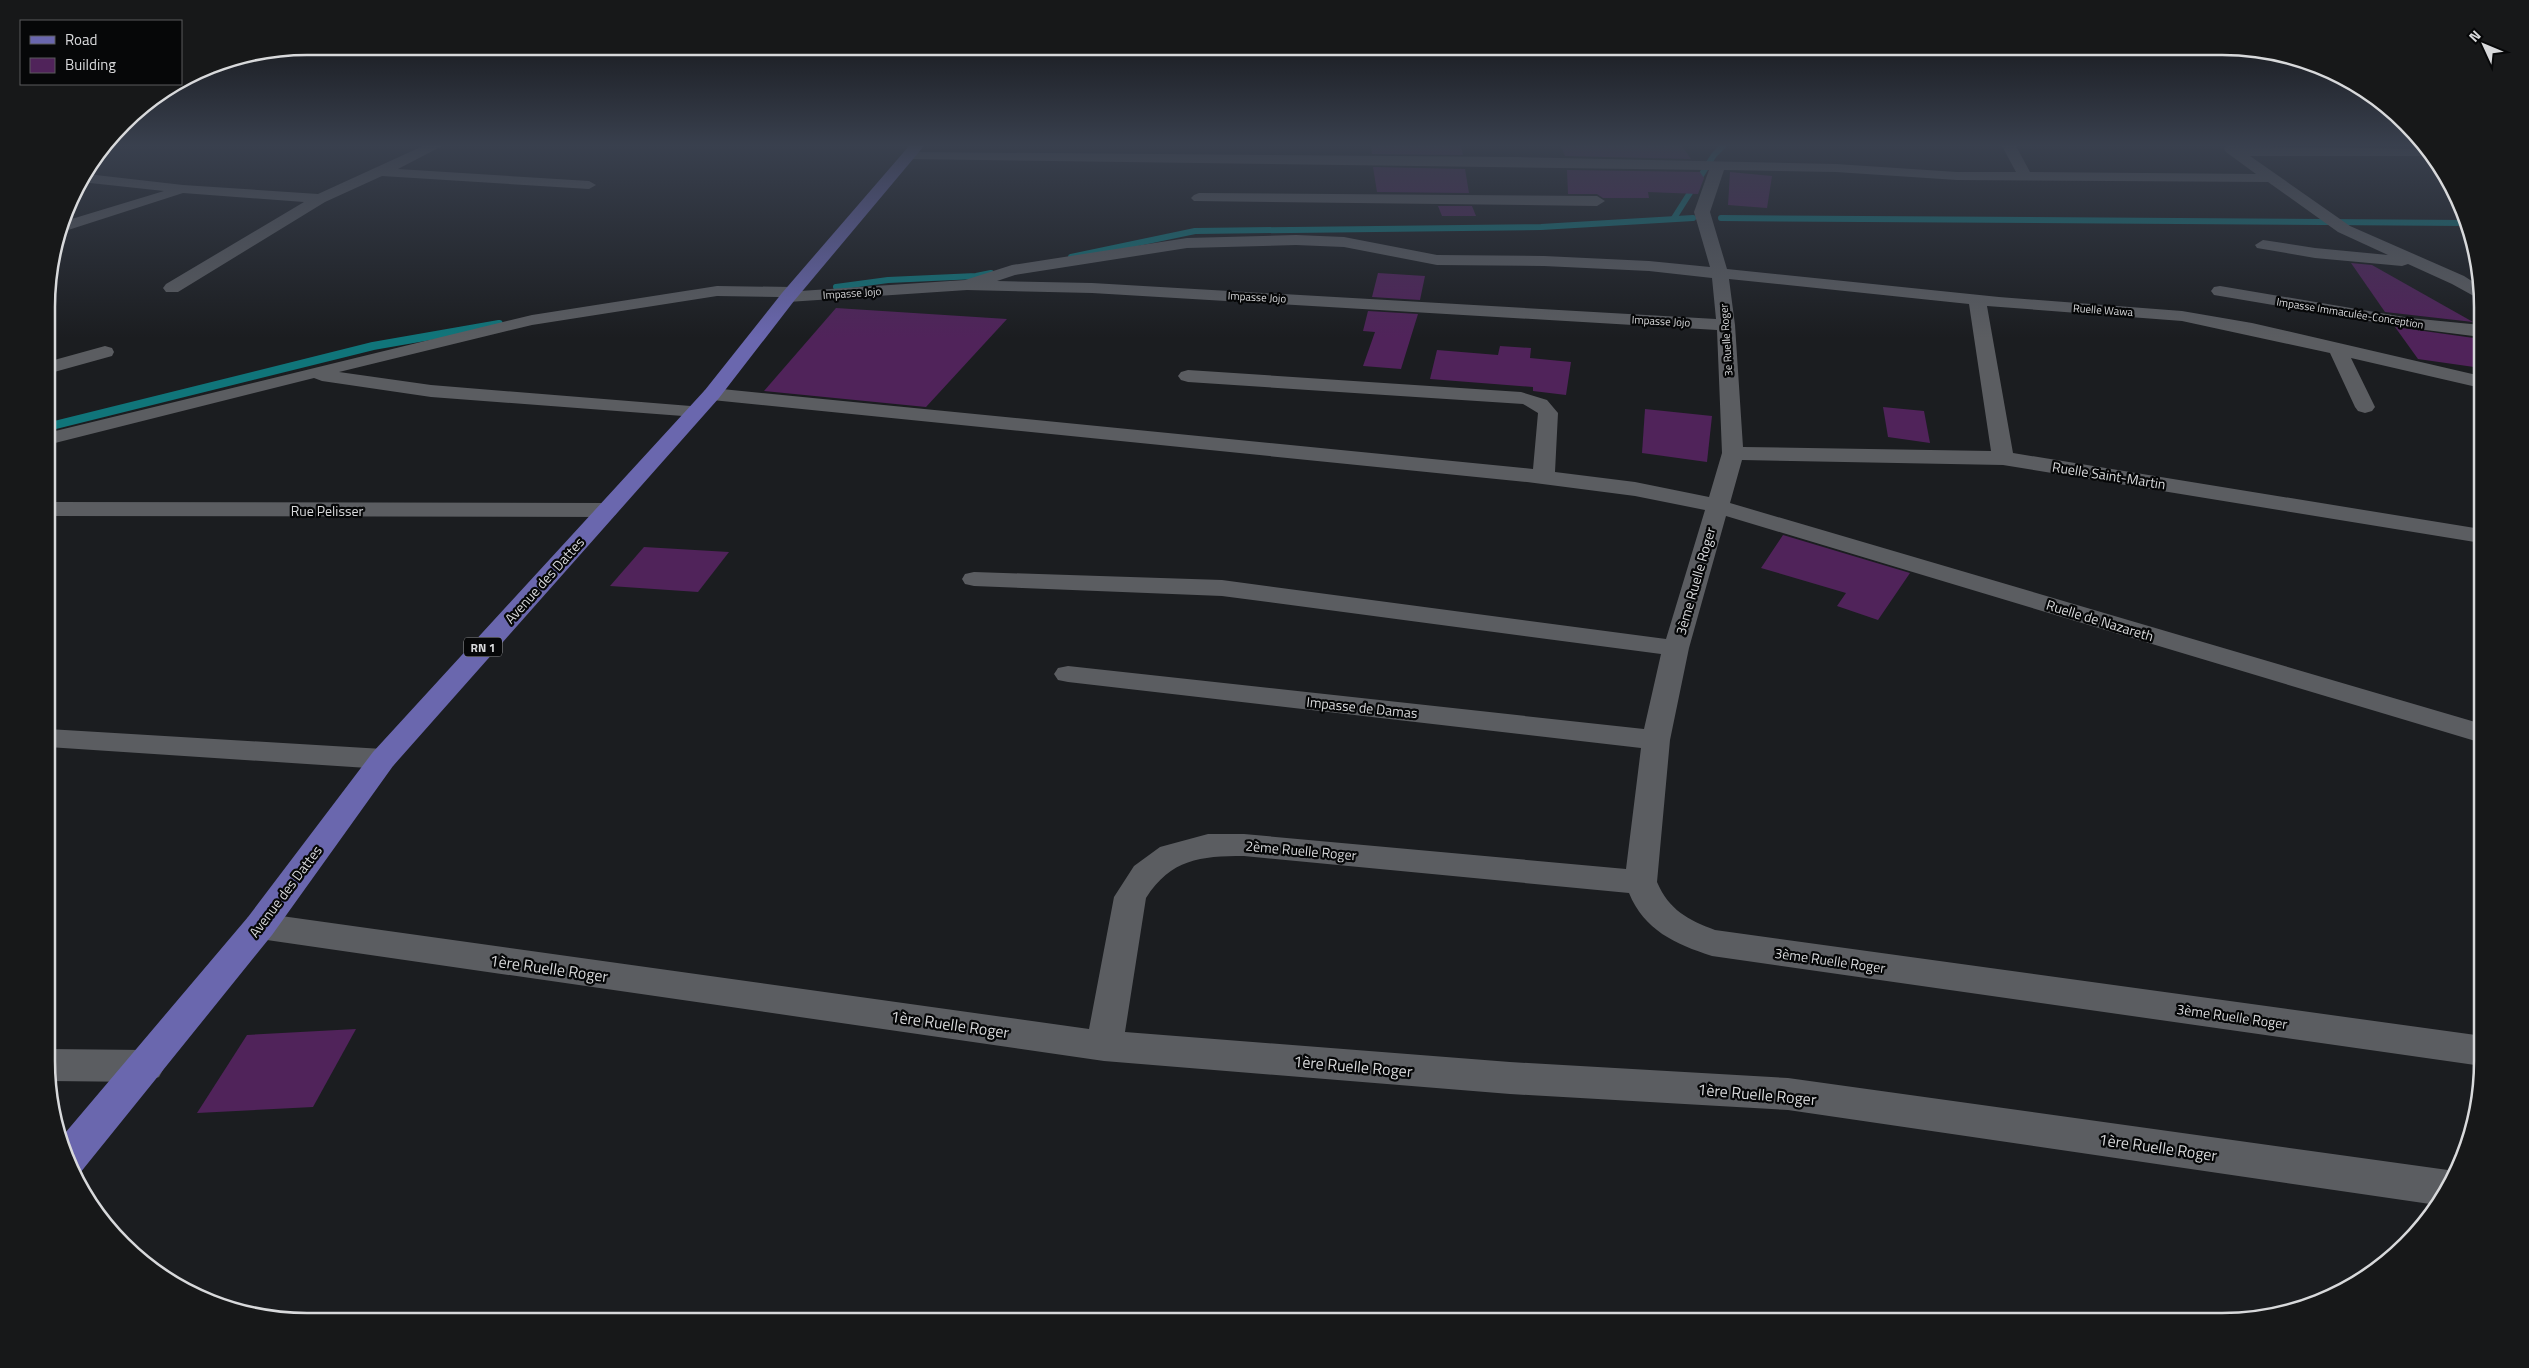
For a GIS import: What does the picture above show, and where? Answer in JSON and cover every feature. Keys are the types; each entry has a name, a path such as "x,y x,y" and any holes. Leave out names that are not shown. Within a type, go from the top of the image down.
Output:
{"main road":[{"name":"Avenue des Dattes","path":"72,1154 260,926 383,759 704,403 790,294 863,210"}],"street":[{"path":"68,225 117,210"},
{"path":"172,288 303,210"},
{"path":"1196,215 1197,210"},
{"name":"3e Ruelle Roger","path":"1702,210 1720,272 1726,325 1733,453"},
{"path":"2318,210 2344,228 2421,262 2458,280 2473,290"},
{"name":"Ruelle Wawa","path":"966,285 1017,269 1060,264 1140,248 1187,244 1296,240 1344,242 1437,260 1544,261 1720,272 1977,300 2182,316 2252,329 2474,380"},
{"path":"2263,245 2315,253 2421,262"},
{"name":"Impasse Jojo","path":"55,437 309,373 532,320 717,292 790,294 966,285 1112,289 1726,325"},
{"name":"Impasse Immaculée-Conception","path":"2220,290 2392,320 2474,330"},
{"path":"1977,300 2004,458"},
{"path":"2338,350 2365,407"},
{"path":"55,366 105,352"},
{"name":"Ruelle de Nazareth","path":"309,373 431,391 704,403 1544,477 1635,488 1717,506 2474,732"},
{"path":"1188,376 1521,398 1536,401 1548,413 1544,477"},
{"name":"Ruelle Saint-Martin","path":"1733,453 2004,458 2474,535"},
{"name":"3ème Ruelle Roger","path":"1733,453 1676,648 1656,740 1641,882 1648,901 1659,917 1680,930 1712,943 2474,1050"},
{"name":"Rue Pelisser","path":"55,509 607,510"},
{"path":"974,579 1222,588 1676,648"},
{"name":"Impasse de Damas","path":"1068,674 1656,740"},
{"path":"55,738 383,759"},
{"name":"2ème Ruelle Roger","path":"1104,1046 1130,897 1145,874 1171,855 1208,845 1244,845 1641,882"},
{"name":"1ère Ruelle Roger","path":"260,926 1104,1046 1510,1078 1788,1094 2440,1187"},
{"path":"55,1065 146,1066"}],"building":[{"path":"1440,210 1474,210 1476,216 1442,216"},
{"path":"2351,263 2372,265 2473,322 2385,312"},
{"path":"1378,273 1425,276 1420,300 1372,297"},
{"path":"836,308 1007,319 926,407 764,391"},
{"path":"1368,311 1418,314 1401,369 1363,366 1375,332 1363,331"},
{"path":"2395,327 2474,338 2474,367 2418,359"},
{"path":"1500,346 1531,348 1530,358 1571,362 1566,395 1533,391 1533,387 1430,379 1437,350 1498,355"},
{"path":"1883,407 1924,411 1930,443 1888,437"},
{"path":"1645,409 1712,416 1707,462 1642,453"},
{"path":"1783,535 1910,573 1878,620 1837,606 1846,593 1761,568"},
{"path":"644,547 729,552 698,592 610,586"},
{"path":"356,1029 313,1107 197,1113 247,1035"}],"waterway":[{"path":"1674,218 1679,210"},
{"path":"1071,257 1195,231 1541,227 1693,218"},
{"path":"1721,218 2460,223"},
{"path":"836,287 888,280 976,276 991,273"},
{"path":"55,425 373,346 499,324"}]}
